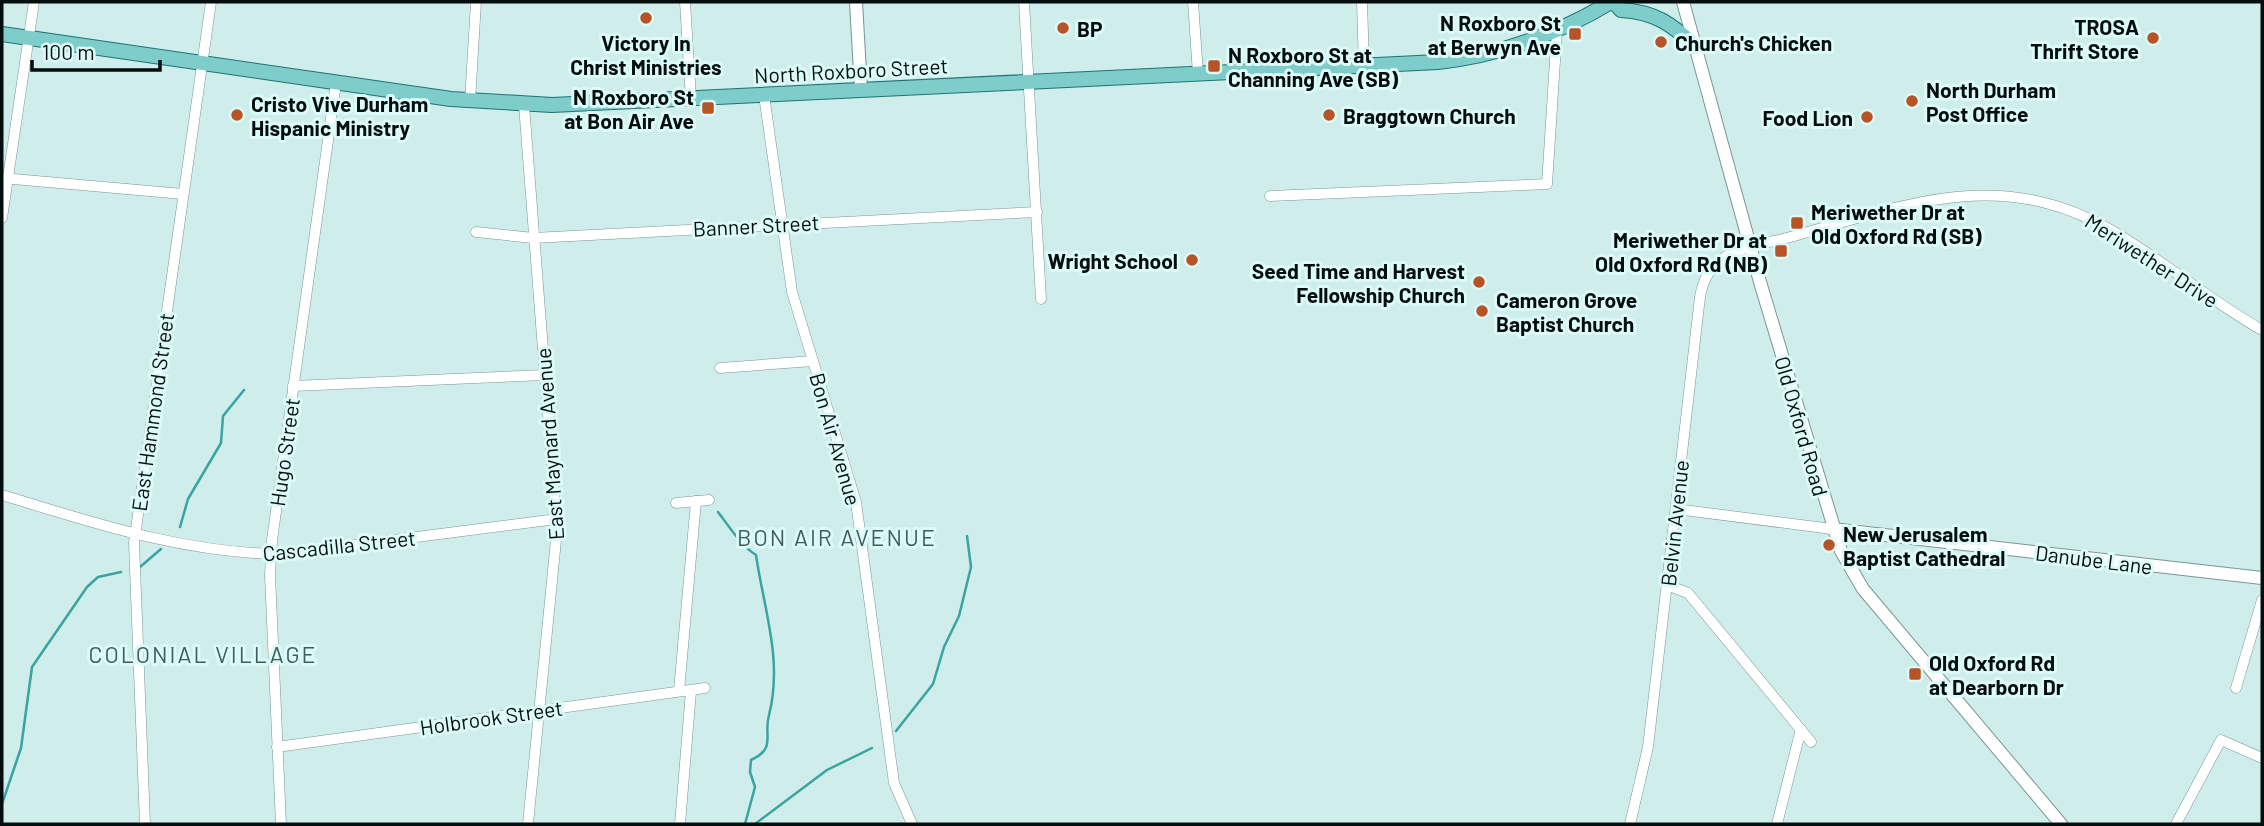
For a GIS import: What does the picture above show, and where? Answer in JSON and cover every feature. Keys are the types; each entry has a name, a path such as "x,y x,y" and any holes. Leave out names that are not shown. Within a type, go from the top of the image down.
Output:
{"main road":[{"name":"North Roxboro Street","path":"2,34 336,83 470,101 524,105 1364,66 1478,58 1506,51 1558,30 1612,2"},
{"path":"1612,2 1621,10 1644,12 1663,18 1696,47"}],"street":[{"path":"2,218 5,178 34,2"},
{"name":"East Hammond Street","path":"145,824 135,536 211,2"},
{"path":"470,101 476,2"},
{"path":"685,2 691,99"},
{"path":"856,2 861,90"},
{"path":"1024,2 1041,299"},
{"path":"1193,2 1198,74"},
{"path":"1362,2 1364,66"},
{"name":"Old Oxford Road","path":"1683,2 1832,529 1851,571 1863,589 2061,824"},
{"path":"1270,196 1547,184 1558,30"},
{"name":"Hugo Street","path":"281,824 271,554 336,83"},
{"name":"Bon Air Avenue","path":"764,95 792,292 856,502 894,783 912,824"},
{"name":"East Maynard Avenue","path":"524,105 557,519 554,584 528,824"},
{"path":"5,178 183,194"},
{"name":"Meriwether Drive","path":"1751,248 1935,197 1972,194 2019,196 2067,208 2116,233 2262,330"},
{"name":"Banner Street","path":"476,232 533,237 1037,212"},
{"name":"Belvin Avenue","path":"1630,824 1648,747 1704,279 1716,261 1751,248"},
{"path":"720,368 813,361"},
{"path":"293,386 545,375"},
{"name":"Cascadilla Street","path":"2,495 135,536 271,554 557,519"},
{"path":"676,503 709,500"},
{"path":"680,824 695,501"},
{"name":"Danube Lane","path":"1676,509 2262,578"},
{"path":"1667,585 1688,593 1811,742"},
{"path":"2236,688 2262,600"},
{"name":"Holbrook Street","path":"277,747 705,688"},
{"path":"1777,824 1801,729"},
{"path":"2176,824 2221,740 2262,758"}],"waterway":[{"path":"180,527 188,499 221,443 223,416 244,390"},
{"path":"718,512 740,541 756,555 773,655 773,695 768,741 764,751 751,760 750,772 755,787 745,824"},
{"path":"896,731 933,684 944,647 959,616 971,567 967,536"},
{"path":"140,567 161,549"},
{"path":"2,804 21,748 32,667 87,587 98,577 121,572"},
{"path":"755,824 827,770 872,748"}],"place":[{"name":"Victory In Christ Ministries","path":"646,18"},
{"name":"BP","path":"1063,28"},
{"name":"N Roxboro St at Berwyn Ave","path":"1575,34"},
{"name":"TROSA Thrift Store","path":"2153,38"},
{"name":"Church's Chicken","path":"1661,42"},
{"name":"N Roxboro St at Channing Ave (SB)","path":"1214,66"},
{"name":"North Durham Post Office","path":"1912,101"},
{"name":"N Roxboro St at Bon Air Ave","path":"708,108"},
{"name":"Cristo Vive Durham Hispanic Ministry","path":"237,115"},
{"name":"Braggtown Church","path":"1329,115"},
{"name":"Food Lion","path":"1867,117"},
{"name":"Meriwether Dr at Old Oxford Rd (SB)","path":"1797,223"},
{"name":"Meriwether Dr at Old Oxford Rd (NB)","path":"1781,251"},
{"name":"Wright School","path":"1192,260"},
{"name":"Seed Time and Harvest Fellowship Church","path":"1479,282"},
{"name":"Cameron Grove Baptist Church","path":"1482,311"},
{"name":"New Jerusalem Baptist Cathedral","path":"1829,545"},
{"name":"Old Oxford Rd at Dearborn Dr","path":"1915,674"}],"district":[{"name":"BON AIR AVENUE","path":"837,537"},
{"name":"COLONIAL VILLAGE","path":"203,654"}]}
